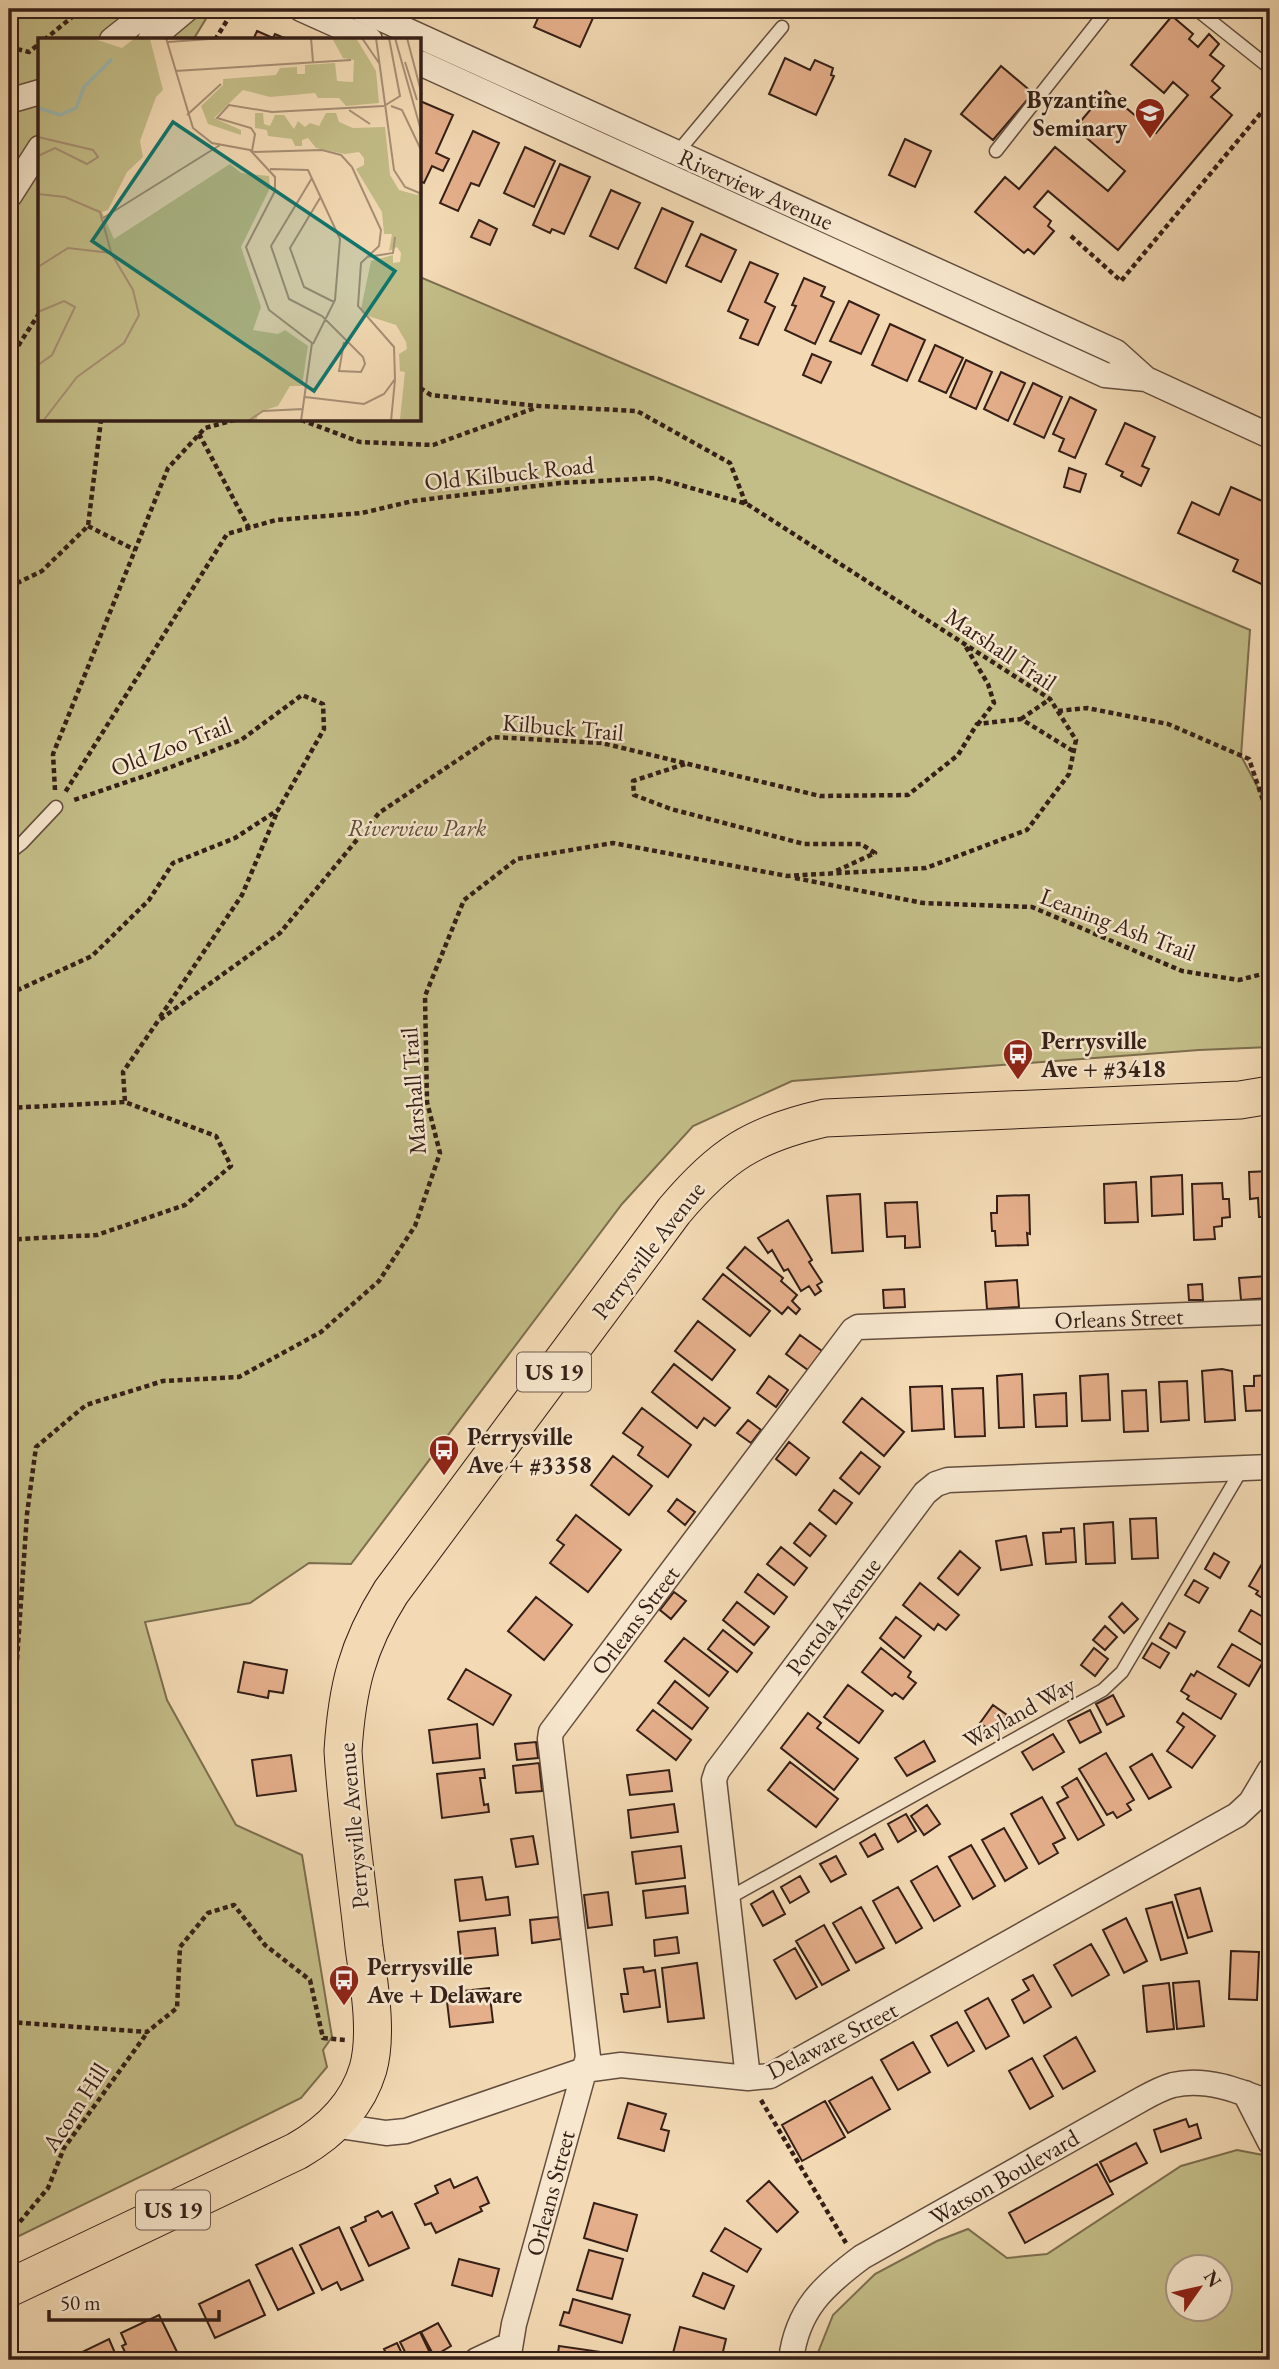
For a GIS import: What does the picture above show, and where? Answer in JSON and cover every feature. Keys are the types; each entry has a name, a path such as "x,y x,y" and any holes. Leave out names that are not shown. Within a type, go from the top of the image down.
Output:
{"main road":[{"name":"Perrysville Avenue","path":"9,2288 297,2151 333,2125 358,2094 369,2067 372,2041 368,1976 342,1751 344,1723 355,1665 377,1614 391,1592 691,1191 725,1158 743,1146 782,1129 825,1118 1240,1100 1270,1095"}],"street":[{"path":"115,38 151,9"},
{"path":"152,38 187,9"},
{"path":"301,9 366,38"},
{"name":"Riverview Avenue","path":"360,9 1116,352 1146,379 1270,436"},
{"name":"Riverview Avenue","path":"422,64 1105,375 1146,379"},
{"path":"9,101 38,93"},
{"path":"9,195 38,151"},
{"name":"Orleans Street","path":"508,2353 588,2057 551,1732 848,1334 858,1328 1270,1312"},
{"name":"Portola Avenue","path":"748,2078 714,1790 717,1771 930,1488 948,1480 1270,1467"},
{"name":"Delaware Street","path":"333,2125 386,2133 406,2131 584,2070 621,2065 748,2078 770,2076 1237,1815 1251,1802 1270,1770"},
{"name":"Watson Boulevard","path":"790,2360 796,2332 806,2312 820,2292 857,2261 1142,2099 1172,2085 1203,2082 1270,2103"},
{"path":"1245,2093 1270,2142"},
{"path":"477,2360 508,2353"}],"lane":[{"path":"996,151 1108,9"},
{"path":"1196,9 1270,68"},
{"path":"660,173 782,27"},
{"path":"9,853 56,807"},
{"name":"Wayland Way","path":"727,1899 1114,1682 1242,1469"}],"path":[{"path":"47,38 82,9"},
{"path":"216,38 234,9"},
{"path":"9,47 29,52 38,45"},
{"path":"1071,236 1121,281 1270,102"},
{"path":"9,360 38,315"},
{"path":"422,389 431,394 539,406 637,411 730,463 747,504"},
{"path":"306,422 360,442 433,445 539,406"},
{"path":"9,587 42,571 88,526 101,422"},
{"path":"56,807 53,754 167,468 205,428 227,422"},
{"path":"199,434 249,528"},
{"name":"Old Kilbuck Road","path":"56,807 228,534 276,520 362,513 413,501 560,483 656,478 747,504"},
{"name":"Marshall Trail","path":"9,1727 15,1689 27,1514 36,1447 86,1405 163,1381 239,1377 321,1332 379,1280 415,1226 440,1153 427,1102 425,996 464,900 517,859 613,843 787,877 926,868 1027,830 1069,774 1076,740 1050,699 747,504"},
{"path":"88,526 135,550"},
{"name":"Kilbuck Trail","path":"125,1102 123,1072 158,1021 280,933 379,813 492,737 602,743 820,796 908,795 958,755 994,703 988,684 965,645"},
{"name":"Old Zoo Trail","path":"9,993 92,956 149,900 173,863 235,838 278,810 324,729 323,704 302,695 241,740 56,807"},
{"path":"977,724 1021,719 1050,699"},
{"path":"1058,711 1087,708 1168,724 1250,759 1270,821"},
{"path":"1021,719 1073,751"},
{"path":"686,763 633,780 634,795 671,809 804,844 860,844 875,853 829,874"},
{"path":"158,1021 242,895 278,810"},
{"name":"Leaning Ash Trail","path":"787,877 923,903 1032,907 1182,971 1239,980 1270,972"},
{"path":"9,1108 125,1102 216,1136 231,1166 185,1205 160,1214 97,1235 20,1239 9,1243"},
{"path":"9,2022 147,2032 177,2008 180,1947 208,1913 234,1905 265,1945 310,1980 323,2038"},
{"name":"Acorn Hill","path":"9,2235 48,2188 64,2148 147,2032"},
{"path":"748,2078 857,2261"}],"green space":[{"name":"Riverview Park","path":"9,9 212,9 194,38 38,38 38,422 422,422 422,278 1250,630 1241,756 1270,810 1270,1047 792,1081 693,1126 622,1204 351,1564 309,1563 250,1603 145,1622 167,1700 236,1825 302,1855 332,2037 323,2050 327,2067 301,2098 9,2241"},
{"path":"1237,2150 1268,2156 1270,2360 815,2360 833,2315 875,2274 937,2241 968,2229 1007,2258 1047,2254 1181,2166"}],"building":[{"path":"542,9 597,9 580,47 534,27"},
{"name":"Byzantine Seminary","path":"1172,16 1193,34 1189,39 1198,47 1209,34 1219,44 1210,55 1224,66 1212,81 1220,88 1211,97 1232,115 1118,250 1048,191 1034,207 1051,221 1048,226 1054,231 1034,254 1028,249 1024,253 975,212 1005,177 1019,189 1055,147 1108,191 1125,171 1075,128 1106,91 1156,133 1188,95 1173,82 1164,93 1131,65"},
{"path":"257,31 273,38 254,38"},
{"path":"785,58 810,70 815,60 833,68 831,75 834,76 816,115 769,94"},
{"path":"1001,66 1033,93 993,140 961,114"},
{"path":"422,102 453,115 436,153 449,159 443,171 432,166 424,183"},
{"path":"473,131 499,143 479,186 471,183 458,211 440,203"},
{"path":"905,139 931,151 915,187 889,175"},
{"path":"525,147 555,161 534,207 504,193"},
{"path":"560,164 590,177 564,234 552,229 550,233 533,225"},
{"path":"611,190 640,203 618,249 590,236"},
{"path":"662,208 693,222 666,283 635,268"},
{"path":"479,220 497,229 490,245 471,237"},
{"path":"701,234 736,250 721,282 686,266"},
{"path":"750,262 778,274 765,302 775,307 758,345 740,338 748,320 728,311"},
{"path":"804,278 825,287 821,296 834,302 815,344 785,330"},
{"path":"849,301 879,315 861,354 830,341"},
{"path":"890,324 925,340 907,381 872,365"},
{"path":"935,345 963,358 946,393 919,381"},
{"path":"812,354 831,362 821,383 803,375"},
{"path":"966,360 992,372 976,409 950,397"},
{"path":"1001,372 1025,383 1008,421 984,409"},
{"path":"1033,383 1062,397 1044,438 1014,424"},
{"path":"1070,397 1096,410 1075,458 1059,451 1064,439 1053,434"},
{"path":"1125,423 1155,437 1142,466 1149,469 1141,486 1121,476 1123,472 1106,464"},
{"path":"1069,468 1086,474 1080,492 1064,487"},
{"path":"1231,487 1262,501 1265,495 1270,497 1270,588 1233,571 1238,560 1178,533 1192,502 1219,515"},
{"path":"1270,1171 1270,1217 1259,1217 1258,1198 1250,1199 1249,1172"},
{"path":"1182,1175 1183,1214 1152,1216 1151,1177"},
{"path":"1136,1182 1138,1222 1105,1223 1104,1184"},
{"path":"1222,1183 1223,1199 1229,1199 1230,1217 1222,1218 1222,1226 1214,1227 1215,1239 1194,1240 1192,1184"},
{"path":"860,1194 863,1251 832,1253 827,1196"},
{"path":"1029,1195 1028,1245 996,1246 991,1213 997,1213 997,1196"},
{"path":"917,1202 920,1247 905,1248 905,1236 887,1237 885,1203"},
{"path":"788,1220 822,1282 817,1285 821,1291 815,1295 809,1286 801,1291 788,1269 784,1271 772,1250 768,1253 758,1238"},
{"path":"745,1247 783,1278 781,1281 797,1295 792,1301 800,1309 796,1314 788,1307 782,1314 727,1268"},
{"path":"723,1274 770,1311 750,1336 703,1299"},
{"path":"1267,1276 1269,1298 1241,1300 1239,1278"},
{"path":"1017,1280 1019,1307 987,1309 985,1282"},
{"path":"1202,1284 1203,1300 1189,1300 1188,1285"},
{"path":"904,1289 905,1307 884,1308 883,1290"},
{"path":"698,1321 735,1350 712,1380 675,1351"},
{"path":"800,1335 822,1351 808,1370 786,1354"},
{"path":"674,1364 730,1408 715,1426 704,1418 697,1428 652,1392"},
{"path":"1202,1371 1232,1371 1235,1420 1205,1422"},
{"path":"1022,1374 1024,1427 999,1428 997,1376"},
{"path":"1108,1374 1110,1420 1082,1421 1080,1376"},
{"path":"1270,1375 1270,1410 1246,1411 1244,1386 1254,1386 1254,1376"},
{"path":"769,1376 788,1390 776,1407 757,1393"},
{"path":"1187,1381 1189,1420 1161,1422 1159,1382"},
{"path":"942,1386 944,1429 912,1431 910,1387"},
{"path":"983,1388 985,1436 955,1437 952,1389"},
{"path":"1146,1390 1148,1431 1124,1432 1122,1391"},
{"path":"1066,1393 1067,1426 1036,1427 1034,1395"},
{"path":"862,1398 904,1432 884,1456 843,1422"},
{"path":"642,1408 691,1445 668,1477 638,1455 643,1447 623,1433"},
{"path":"748,1420 761,1430 751,1443 737,1433"},
{"path":"789,1442 809,1458 796,1475 776,1459"},
{"path":"861,1452 880,1467 859,1494 840,1478"},
{"path":"613,1456 652,1486 629,1515 591,1485"},
{"path":"834,1490 852,1503 836,1524 819,1510"},
{"path":"677,1499 695,1512 685,1525 668,1511"},
{"path":"576,1515 621,1550 588,1592 550,1563 564,1545 557,1540"},
{"path":"1156,1518 1158,1558 1132,1559 1130,1519"},
{"path":"1113,1522 1115,1563 1086,1564 1084,1524"},
{"path":"810,1523 826,1536 810,1556 794,1543"},
{"path":"1074,1528 1076,1562 1046,1564 1043,1533"},
{"path":"1026,1536 1032,1565 1001,1570 996,1541"},
{"path":"781,1547 807,1568 794,1585 767,1564"},
{"path":"960,1551 980,1568 958,1595 938,1578"},
{"path":"1214,1553 1229,1562 1220,1578 1205,1569"},
{"path":"1262,1564 1270,1569 1270,1603 1249,1586"},
{"path":"758,1574 787,1597 774,1614 745,1592"},
{"path":"1194,1580 1208,1588 1199,1603 1185,1595"},
{"path":"920,1583 959,1615 946,1630 938,1624 934,1630 903,1605"},
{"path":"674,1592 686,1601 671,1619 660,1610"},
{"path":"536,1597 572,1625 544,1660 508,1631"},
{"path":"737,1602 769,1627 754,1645 723,1620"},
{"path":"1122,1603 1138,1619 1124,1633 1109,1617"},
{"path":"1251,1610 1270,1621 1270,1642 1267,1648 1239,1631"},
{"path":"896,1617 921,1636 904,1658 880,1638"},
{"path":"1169,1623 1185,1632 1176,1648 1160,1638"},
{"path":"1105,1626 1117,1637 1105,1650 1093,1640"},
{"path":"723,1630 752,1653 737,1672 708,1649"},
{"path":"684,1638 728,1672 709,1696 665,1661"},
{"path":"1152,1643 1169,1653 1160,1668 1143,1658"},
{"path":"1232,1644 1263,1662 1249,1686 1218,1667"},
{"path":"881,1648 911,1672 908,1677 916,1683 903,1699 895,1693 892,1696 862,1672"},
{"path":"1094,1648 1108,1659 1095,1676 1081,1665"},
{"path":"244,1662 287,1670 283,1693 269,1691 268,1698 238,1692"},
{"path":"466,1669 511,1695 493,1725 448,1699"},
{"path":"1197,1671 1236,1694 1221,1719 1187,1699 1189,1696 1181,1691 1191,1674 1194,1676"},
{"path":"675,1681 708,1708 692,1729 658,1703"},
{"path":"848,1685 883,1711 859,1743 824,1717"},
{"path":"1113,1695 1124,1716 1107,1725 1096,1704"},
{"path":"993,1705 1007,1715 994,1733 980,1723"},
{"path":"653,1710 691,1740 676,1760 637,1730"},
{"path":"1090,1710 1101,1732 1080,1743 1068,1721"},
{"path":"808,1713 821,1723 817,1728 858,1759 834,1790 781,1748"},
{"path":"1183,1713 1215,1736 1192,1768 1167,1751 1184,1727 1177,1722"},
{"path":"477,1724 480,1758 433,1763 429,1730"},
{"path":"1053,1734 1064,1752 1033,1770 1022,1752"},
{"path":"924,1741 935,1761 907,1776 895,1758"},
{"path":"536,1742 538,1758 517,1760 515,1744"},
{"path":"1106,1753 1134,1800 1127,1804 1131,1810 1117,1818 1113,1812 1107,1815 1079,1769"},
{"path":"1152,1754 1171,1787 1149,1799 1130,1767"},
{"path":"291,1755 296,1791 257,1796 252,1760"},
{"path":"790,1762 838,1799 816,1827 768,1790"},
{"path":"539,1763 542,1791 516,1793 513,1766"},
{"path":"484,1769 485,1778 480,1778 484,1805 488,1804 489,1812 442,1818 437,1774"},
{"path":"669,1770 672,1791 630,1795 627,1775"},
{"path":"1077,1778 1104,1825 1078,1840 1057,1803 1068,1797 1062,1787"},
{"path":"1042,1797 1065,1838 1053,1844 1058,1853 1039,1864 1011,1814"},
{"path":"674,1804 678,1832 631,1838 628,1810"},
{"path":"927,1805 940,1824 924,1835 911,1816"},
{"path":"906,1814 916,1831 898,1842 888,1824"},
{"path":"1004,1828 1027,1868 1005,1881 982,1840"},
{"path":"875,1834 883,1849 868,1857 860,1843"},
{"path":"533,1836 538,1864 516,1867 511,1839"},
{"path":"971,1845 995,1886 973,1899 949,1857"},
{"path":"681,1846 685,1878 636,1884 632,1852"},
{"path":"836,1856 846,1874 831,1882 820,1864"},
{"path":"937,1866 960,1906 934,1921 911,1881"},
{"path":"800,1876 809,1892 790,1903 781,1887"},
{"path":"482,1877 486,1900 508,1897 510,1915 460,1921 455,1880"},
{"path":"685,1886 688,1913 646,1918 643,1891"},
{"path":"898,1887 922,1928 896,1943 873,1901"},
{"path":"1200,1888 1212,1931 1188,1938 1175,1895"},
{"path":"773,1891 785,1914 763,1926 751,1904"},
{"path":"608,1892 612,1925 588,1928 584,1895"},
{"path":"1172,1902 1187,1953 1161,1960 1146,1909"},
{"path":"861,1907 884,1948 856,1963 833,1923"},
{"path":"558,1917 561,1939 532,1943 530,1920"},
{"path":"1126,1918 1147,1961 1124,1973 1103,1930"},
{"path":"824,1925 849,1970 822,1985 796,1941"},
{"path":"495,1928 498,1955 461,1959 458,1932"},
{"path":"677,1937 679,1953 655,1956 654,1940"},
{"path":"1091,1944 1109,1975 1072,1996 1054,1965"},
{"path":"795,1948 817,1987 796,1999 774,1960"},
{"path":"1231,1951 1259,1952 1257,2000 1229,1999"},
{"path":"697,1963 704,2018 668,2022 662,1968"},
{"path":"643,1967 644,1972 655,1970 660,2007 624,2012 621,1994 628,1994 624,1969"},
{"path":"1033,1975 1051,2007 1024,2023 1012,2000 1029,1990 1023,1980"},
{"path":"1199,1981 1204,2026 1177,2029 1173,1983"},
{"path":"1169,1983 1174,2029 1147,2032 1143,1986"},
{"path":"489,1988 493,2022 450,2027 446,1993"},
{"path":"988,1998 1009,2036 986,2049 965,2011"},
{"path":"957,2022 974,2051 948,2066 931,2036"},
{"path":"1076,2037 1095,2071 1063,2089 1044,2056"},
{"path":"913,2042 930,2072 898,2090 881,2060"},
{"path":"1032,2058 1053,2096 1030,2109 1009,2071"},
{"path":"872,2077 890,2109 848,2133 829,2101"},
{"path":"825,2101 845,2137 802,2161 782,2125"},
{"path":"628,2103 666,2114 661,2129 669,2131 664,2151 618,2138"},
{"path":"1186,2119 1189,2127 1197,2124 1201,2138 1161,2152 1154,2130"},
{"path":"1136,2143 1147,2163 1110,2182 1100,2162"},
{"path":"1097,2164 1113,2194 1025,2243 1009,2213"},
{"path":"477,2177 489,2203 480,2207 482,2211 436,2233 431,2223 425,2225 415,2204 438,2193 435,2186 450,2179 454,2188"},
{"path":"769,2181 798,2212 777,2232 747,2201"},
{"path":"594,2203 637,2215 627,2251 584,2238"},
{"path":"378,2211 382,2217 392,2212 409,2248 369,2266 351,2228"},
{"path":"339,2227 363,2280 341,2290 337,2282 322,2290 300,2245"},
{"path":"725,2228 761,2249 747,2272 711,2251"},
{"path":"292,2248 314,2293 278,2310 256,2265"},
{"path":"589,2250 623,2259 612,2299 577,2290"},
{"path":"459,2259 499,2269 492,2296 452,2285"},
{"path":"703,2273 734,2286 724,2309 693,2296"},
{"path":"249,2280 265,2315 215,2338 199,2304"},
{"path":"573,2299 630,2315 622,2343 560,2325 564,2312 569,2313"},
{"path":"159,2315 181,2360 129,2360 122,2346 126,2344 121,2333"},
{"path":"438,2323 451,2346 434,2356 421,2332"},
{"path":"680,2327 726,2339 721,2360 701,2360 673,2353"},
{"path":"420,2332 431,2355 421,2360 409,2360 400,2342"},
{"path":"109,2339 118,2360 78,2360 76,2355"},
{"path":"397,2343 405,2360 389,2360 384,2349"},
{"path":"559,2346 601,2352 599,2360 557,2360"}],"place":[{"name":"Byzantine Seminary","path":"1150,140"},
{"name":"Perrysville Ave + #3418","path":"1018,1081"},
{"name":"Perrysville Ave + #3358","path":"444,1477"},
{"name":"Perrysville Ave + Delaware","path":"344,2007"}]}
